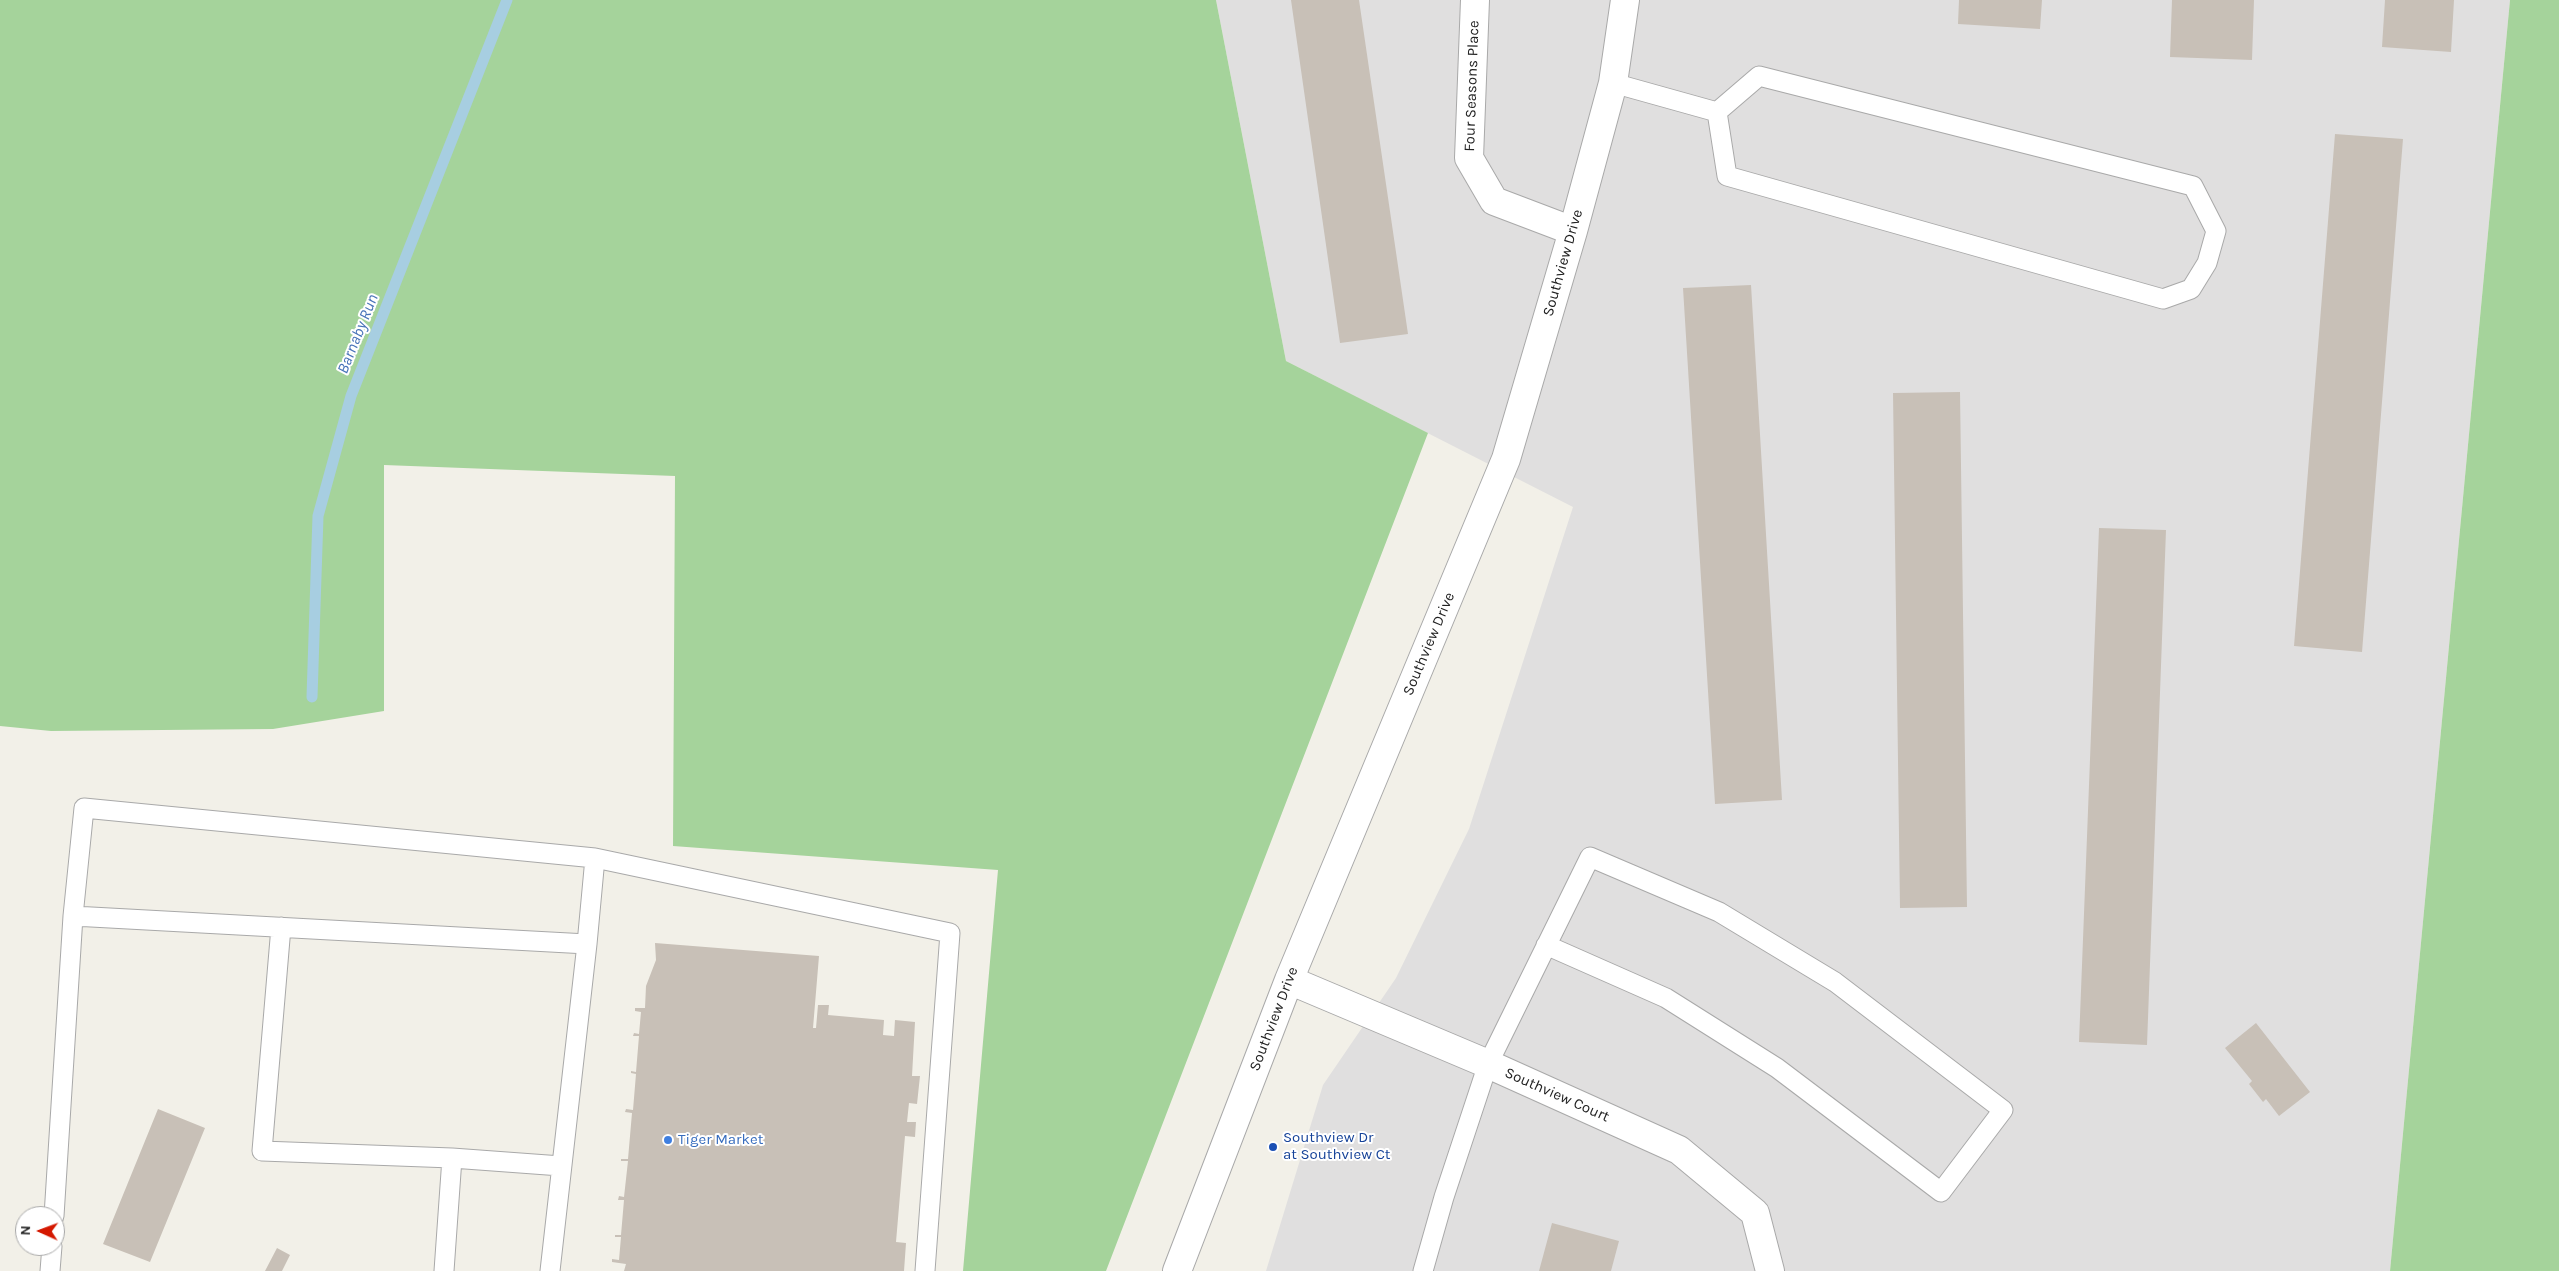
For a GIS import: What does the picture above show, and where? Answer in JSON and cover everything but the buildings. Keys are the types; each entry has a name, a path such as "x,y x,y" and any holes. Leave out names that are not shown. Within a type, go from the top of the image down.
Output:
{"street":[{"name":"Four Seasons Place","path":"1475,0 1469,158 1494,201 1573,231"},
{"name":"Southview Drive","path":"1177,1271 1289,980 1506,458 1573,231 1614,83 1625,0"},
{"name":"Southview Court","path":"1289,980 1488,1064 1679,1150 1755,1213 1770,1271"}],"lane":[{"path":"1759,76 2193,186 2216,230 2207,263 2191,289 2163,299 1727,176 1717,112 1759,76"},
{"path":"1614,83 1717,112"},
{"path":"55,1206 73,916 84,808 595,858 950,933 925,1271"},
{"path":"1424,1271 1444,1197 1488,1064 1546,945 1590,857 1719,912 1835,982 2003,1110 1941,1192 1777,1068 1666,998 1546,945"},
{"path":"550,1271 595,858"},
{"path":"73,916 587,944"},
{"path":"281,928 262,1151 452,1158 561,1166"},
{"path":"444,1271 452,1158"},
{"path":"50,1271 51,1256"}],"shaded area":[{"path":"1216,0 2510,0 2390,1271 1266,1271 1323,1085 1396,978 1469,829 1573,507 1286,361"}],"green space":[{"path":"0,0 1216,0 1286,361 1428,433 1106,1271 963,1271 998,870 673,846 675,476 384,465 384,711 273,729 51,731 0,726"},
{"path":"2510,0 2559,0 2559,1271 2390,1271"}],"waterway":[{"name":"Barnaby Run","path":"312,697 318,516 351,396 507,0"}],"place":[{"name":"Tiger Market","path":"668,1140"},
{"name":"Southview Dr at Southview Ct","path":"1273,1147"}]}
